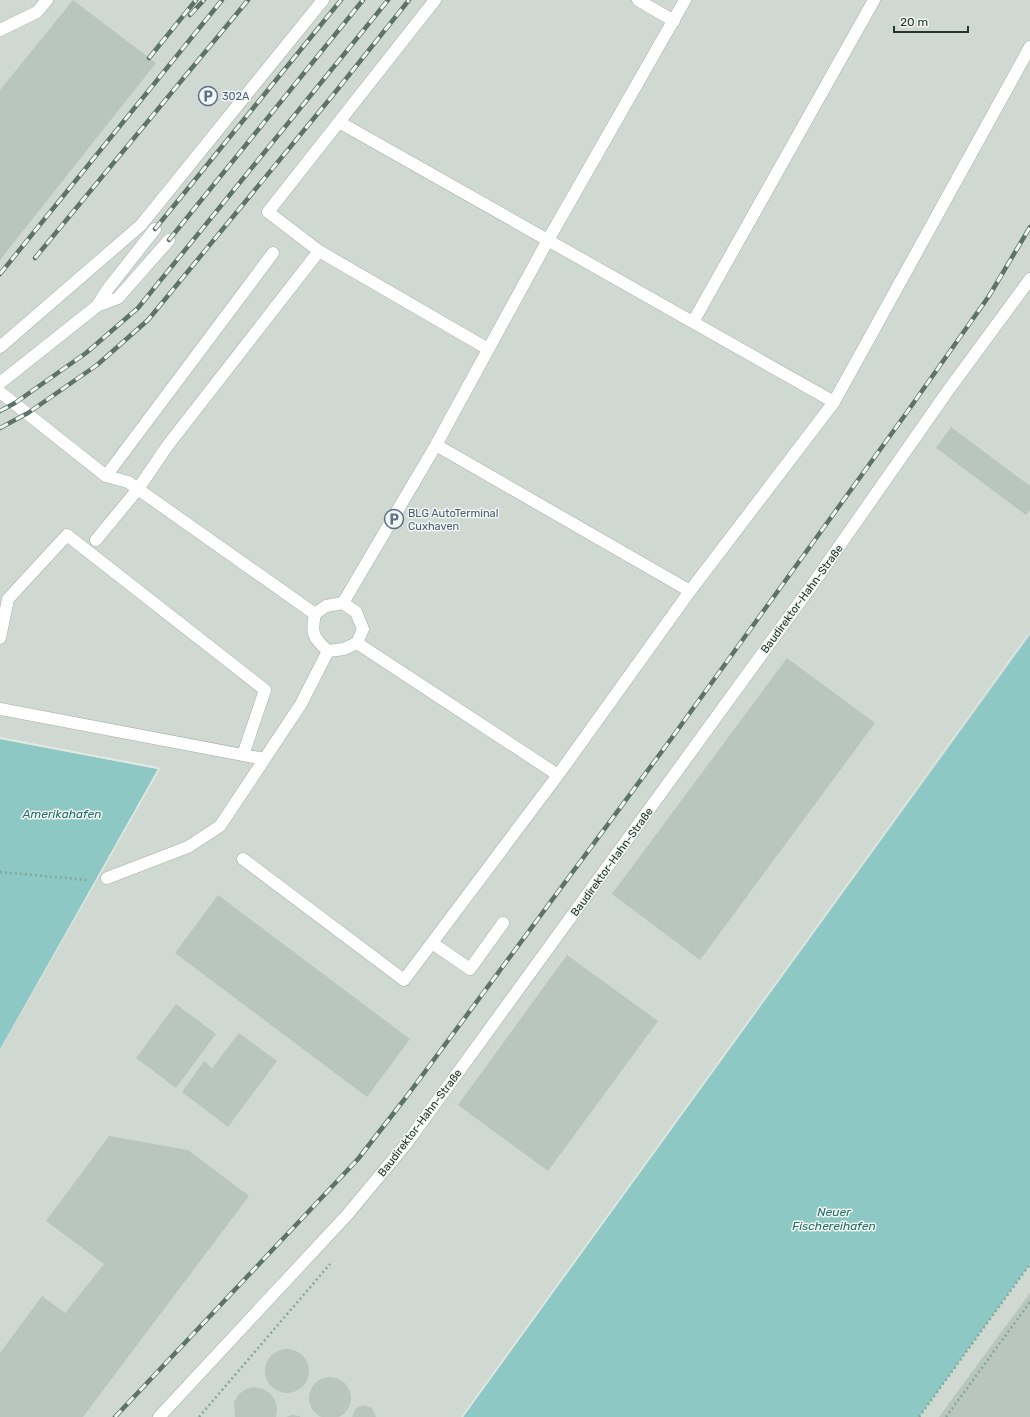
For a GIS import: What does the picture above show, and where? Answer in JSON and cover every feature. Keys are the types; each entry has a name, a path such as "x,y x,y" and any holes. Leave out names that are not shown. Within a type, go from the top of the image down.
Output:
{"street":[{"path":"0,30 37,12 47,0"},
{"path":"0,347 141,225 323,0"},
{"path":"435,0 268,212 319,251 488,349"},
{"path":"638,0 674,21"},
{"path":"344,603 436,445 548,240 685,0"},
{"path":"693,322 874,0"},
{"path":"243,859 404,980 558,775 690,591 834,402 1030,47"},
{"path":"339,122 834,402"},
{"path":"97,306 107,290 155,229"},
{"path":"0,383 97,306 118,298 169,240"},
{"path":"96,540 138,489 168,445 319,251"},
{"path":"106,476 273,253"},
{"name":"Baudirektor-Hahn-Straße","path":"159,1417 347,1215 406,1144 810,588 947,392 1030,279"},
{"path":"0,392 106,476 128,482 315,614"},
{"path":"436,445 690,591"},
{"path":"0,638 8,599 67,535 265,690 243,755"},
{"path":"344,603 356,612 363,629 357,643 344,649 328,651 316,640 312,627 315,614 326,606 344,603"},
{"path":"357,643 558,775"},
{"path":"107,878 188,847 220,826 301,704 328,651"},
{"path":"0,709 264,759"},
{"path":"432,943 470,970 503,923"}],"path":[{"path":"0,872 95,880"},
{"path":"919,1417 1030,1264"},
{"path":"946,1417 1030,1302"}],"shaded area":[{"path":"0,0 1030,0 1030,635 463,1417 0,1417 0,1049 158,768 0,739"},
{"path":"1030,1264 1030,1417 919,1417"}],"water":[{"name":"Neuer Fischereihafen","path":"1030,635 1030,1264 919,1417 463,1417"},
{"name":"Amerikahafen","path":"0,739 158,769 0,1049"}],"pier":[{"path":"1030,633 463,1417 461,1417 1028,634"},
{"path":"0,737 158,767 160,769 0,1051 158,769 0,739"}],"building":[{"path":"73,0 156,63 0,260 0,90"},
{"path":"951,427 1030,486 1030,510 1026,515 936,448"},
{"path":"787,658 875,723 700,960 612,894"},
{"path":"218,895 410,1039 367,1097 175,953"},
{"path":"567,955 658,1021 548,1171 458,1105"},
{"path":"176,1004 216,1034 176,1088 136,1058"},
{"path":"239,1033 277,1061 228,1127 182,1092 204,1061 212,1068"},
{"path":"109,1136 188,1150 249,1196 83,1417 0,1417 0,1353 42,1296 65,1313 104,1264 46,1221"},
{"path":"1030,1293 1030,1417 939,1417"},
{"path":"287,1349 299,1353 305,1359 309,1371 305,1383 299,1389 287,1393 275,1389 269,1383 265,1371 269,1359 275,1353"},
{"path":"326,1377 334,1377 342,1380 348,1386 351,1398 348,1410 342,1416 334,1419 326,1419 318,1416 312,1410 309,1402 309,1394 312,1386 318,1380"},
{"path":"254,1387 263,1389 270,1393 275,1400 277,1408 276,1417 235,1417 234,1402 239,1394 246,1389"},
{"path":"363,1405 372,1408 376,1417 352,1417 355,1409"},
{"path":"292,1415 300,1416 300,1417 286,1417"}],"railway":[{"path":"149,58 196,0"},
{"path":"190,15 204,0"},
{"path":"0,274 222,0"},
{"path":"35,258 248,0"},
{"path":"155,229 341,0"},
{"path":"169,240 363,0"},
{"path":"0,411 15,403 86,353 138,308 388,0"},
{"path":"0,428 28,413 97,365 148,320 409,0"},
{"path":"115,1417 358,1159 407,1096 671,739 905,415 989,296 1030,227"}],"place":[{"name":"302A","path":"208,96"},
{"name":"BLG AutoTerminal Cuxhaven","path":"394,519"}]}
